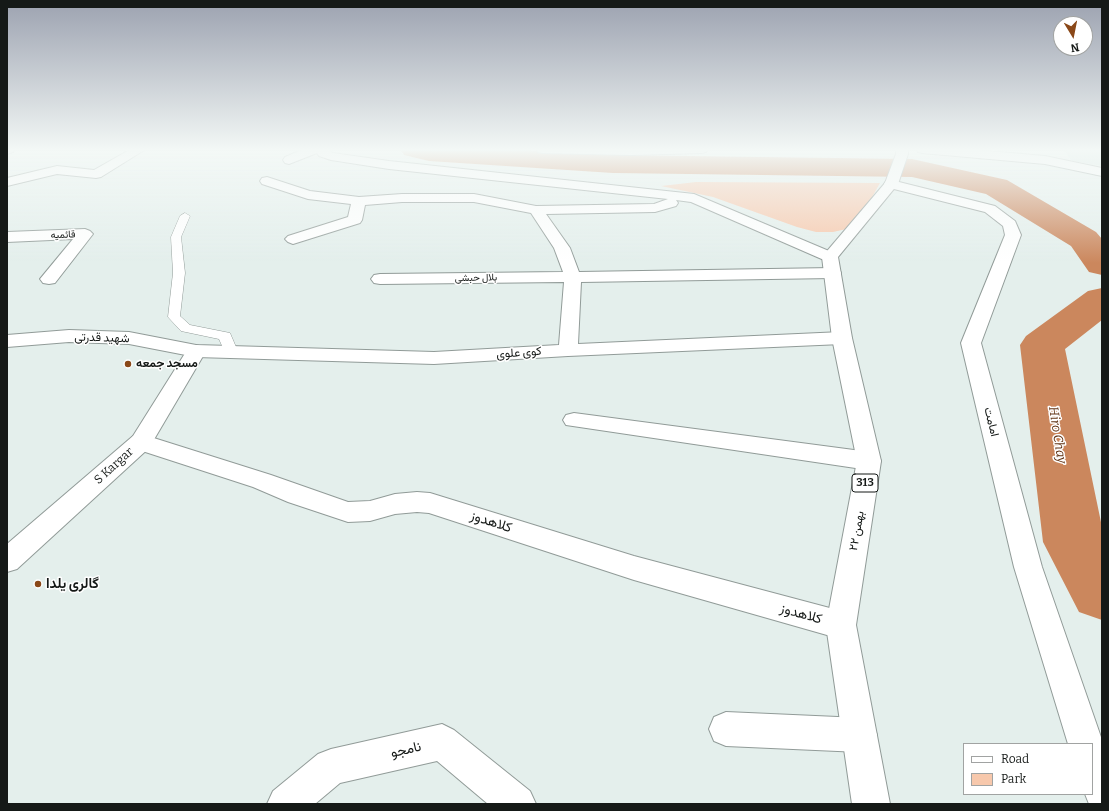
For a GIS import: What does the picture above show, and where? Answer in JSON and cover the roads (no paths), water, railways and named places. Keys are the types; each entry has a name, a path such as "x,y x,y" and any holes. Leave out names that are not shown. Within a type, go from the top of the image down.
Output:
{"street":[{"path":"285,187 308,194 359,201 402,198 474,198 536,210 655,208 694,198"},
{"path":"591,187 694,198 831,265 889,187"},
{"name":"امامت","path":"902,187 990,209 1010,224 1013,236 970,343 1028,567 1086,743"},
{"path":"293,239 355,220 359,201"},
{"path":"536,210 562,248 573,277 568,350"},
{"name":"قائمیه","path":"7,237 85,234 49,279"},
{"name":"بلال حبشی","path":"380,280 573,277 831,265"},
{"name":"۲۲ بهمن","path":"831,265 842,338 869,461 841,625 871,804"},
{"name":"شهید قدرتی","path":"7,341 69,336 129,338 196,351"},
{"name":"کوی علوی","path":"196,351 232,354 434,358 568,350 842,338"},
{"name":"S Kargar","path":"7,561 141,442 196,351"},
{"path":"574,420 869,461"},
{"name":"کلاهدوز","path":"141,442 262,481 297,495 348,512 370,511 395,504 417,502 430,503 634,568 841,625"},
{"path":"726,729 860,735"},
{"name":"نامجو","path":"286,804 331,767 442,742 517,804"},
{"path":"1093,764 1102,791"}],"lane":[{"path":"185,216 176,237 179,273 174,317 186,328 224,336 232,354"}],"waterway":[{"path":"995,187 1084,239 1102,264"},
{"name":"Hiro Chay","path":"1102,300 1042,345 1074,542 1102,592"}],"place":[{"name":"مسجد جمعه","path":"128,364"},
{"name":"گالری یلدا","path":"38,584"}]}
